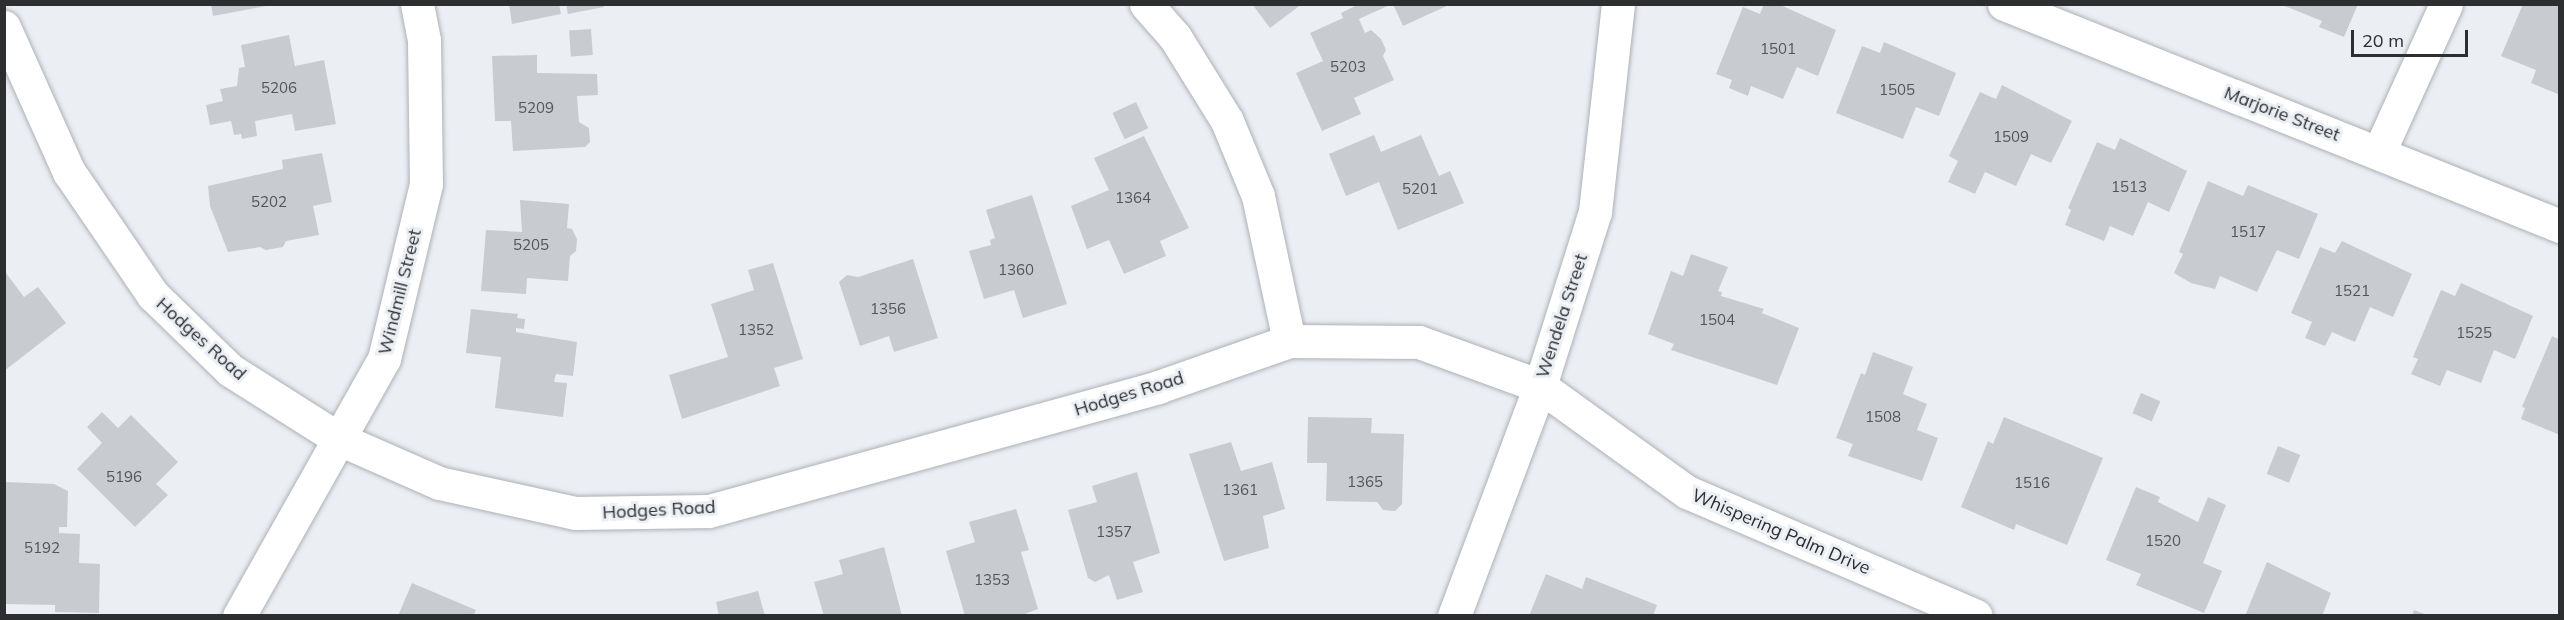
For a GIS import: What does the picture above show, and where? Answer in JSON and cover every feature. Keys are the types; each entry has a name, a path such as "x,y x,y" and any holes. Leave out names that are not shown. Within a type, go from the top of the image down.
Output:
{"street":[{"name":"Windmill Street","path":"239,615 384,359 426,184 424,40 417,4"},
{"path":"1146,4 1175,37 1227,121 1258,196 1289,341"},
{"name":"Wendela Street","path":"1454,615 1540,386 1594,212 1618,4"},
{"name":"Marjorie Street","path":"2004,4 2379,152 2559,226"},
{"path":"2379,152 2446,4"},
{"name":"Hodges Road","path":"4,27 69,172 153,296 230,370 339,440 439,483 575,513 709,511 1158,387 1289,341 1419,342 1540,386"},
{"name":"Whispering Palm Drive","path":"1540,386 1687,492 1976,615"}],"building":[{"path":"211,4 265,4 266,6 213,16"},
{"path":"509,4 559,4 561,14 512,24"},
{"path":"566,4 603,4 604,7 568,14"},
{"path":"1252,4 1302,4 1270,28"},
{"path":"1359,4 1392,4 1359,19 1365,33 1371,30 1381,39 1386,50 1383,56 1394,80 1354,98 1361,114 1322,131 1296,73 1323,61 1310,33 1343,18 1341,13"},
{"path":"1393,4 1451,4 1403,26"},
{"path":"1764,4 1778,4 1836,30 1818,76 1797,67 1783,99 1751,86 1748,96 1729,88 1732,80 1716,74 1743,7 1760,14"},
{"path":"2358,4 2344,37 2319,27 2322,21 2282,5"},
{"path":"2523,4 2560,4 2560,95 2531,83 2536,70 2501,56"},
{"path":"591,29 593,55 571,56 569,31"},
{"path":"289,35 295,66 324,60 336,124 295,131 292,114 255,121 257,136 242,139 241,134 234,135 231,121 210,125 206,105 223,101 220,89 237,86 239,68 245,67 241,45"},
{"path":"1884,42 1956,73 1939,116 1916,107 1903,139 1836,113 1862,46 1880,53"},
{"path":"537,55 537,73 597,74 598,95 577,96 579,122 589,128 590,142 585,147 513,151 511,121 495,121 492,56"},
{"path":"2002,85 2072,121 2051,163 2031,154 2016,186 1985,172 1975,194 1948,182 1958,161 1949,156 1980,92 1996,99"},
{"path":"1136,102 1148,128 1125,139 1112,113"},
{"path":"1374,135 1381,152 1421,135 1439,176 1450,171 1464,203 1398,230 1379,182 1346,196 1329,154"},
{"path":"1144,136 1189,228 1160,241 1166,256 1124,274 1109,240 1087,249 1071,206 1109,190 1094,158"},
{"path":"2120,138 2187,171 2169,212 2148,202 2133,236 2110,226 2104,241 2065,225 2071,210 2068,208 2097,142 2115,150"},
{"path":"322,153 332,202 313,206 319,235 286,241 283,247 266,250 260,247 228,252 210,206 208,186 283,169 282,160"},
{"path":"2208,181 2243,196 2248,185 2318,214 2299,259 2277,250 2257,292 2220,276 2215,289 2191,283 2174,273 2183,254 2179,252"},
{"path":"1032,195 1067,304 1023,318 1014,290 984,299 969,251 991,245 990,240 995,238 986,210"},
{"path":"520,200 569,204 567,228 572,229 577,239 576,251 570,256 568,281 527,278 526,294 481,291 486,230 522,232"},
{"path":"2342,241 2412,274 2393,317 2370,307 2355,342 2332,332 2325,346 2305,338 2312,322 2291,313 2320,247 2335,253"},
{"path":"1691,254 1728,267 1718,291 1722,292 1721,296 1764,309 1762,313 1799,328 1777,385 1671,350 1674,344 1648,334 1671,271 1683,276"},
{"path":"913,259 938,338 894,352 889,336 860,346 839,282 847,275 858,277"},
{"path":"773,263 803,359 774,368 780,386 682,419 669,375 728,357 711,304 754,290 748,270"},
{"path":"6,273 24,297 38,287 66,323 4,371"},
{"path":"2461,283 2533,316 2515,359 2494,350 2481,383 2447,370 2440,386 2411,374 2418,359 2413,357 2441,290 2455,296"},
{"path":"471,309 518,314 517,318 525,319 524,329 516,328 516,332 577,342 573,376 556,374 554,382 567,383 563,417 495,408 501,357 466,353"},
{"path":"2552,336 2560,340 2560,435 2521,419 2525,408 2522,407"},
{"path":"1873,352 1913,367 1903,394 1927,404 1917,430 1938,438 1922,481 1848,456 1853,444 1836,438 1861,373 1865,375"},
{"path":"2141,393 2160,401 2152,421 2132,413"},
{"path":"102,412 118,428 131,415 178,462 156,484 168,495 135,527 77,469 102,443 87,427"},
{"path":"1308,417 1372,418 1371,433 1404,434 1402,504 1395,511 1383,510 1377,502 1326,501 1327,463 1307,463"},
{"path":"2004,417 2103,458 2067,545 2016,524 2014,530 1961,507 1988,441 1993,444"},
{"path":"1231,442 1241,471 1272,462 1285,509 1263,516 1269,548 1224,561 1189,454"},
{"path":"2278,446 2300,455 2289,483 2267,474"},
{"path":"1137,472 1160,553 1133,562 1143,592 1117,600 1109,575 1095,582 1088,578 1068,510 1097,502 1092,486"},
{"path":"4,482 54,484 68,491 67,527 59,527 59,533 80,534 79,563 100,564 99,613 55,612 55,605 4,604"},
{"path":"2136,487 2160,497 2158,502 2198,522 2208,497 2226,505 2203,563 2222,571 2204,613 2136,585 2141,574 2106,560"},
{"path":"1016,509 1029,550 1021,552 1038,609 1019,616 965,616 946,551 975,542 969,522"},
{"path":"884,547 902,616 824,616 814,582 843,574 839,560"},
{"path":"2267,562 2331,593 2322,616 2245,616"},
{"path":"1546,574 1582,589 1586,577 1657,605 1653,616 1529,616"},
{"path":"412,583 476,610 473,616 398,616"},
{"path":"758,591 765,616 719,616 716,602"},
{"path":"2414,610 2427,615 2412,616"}]}
